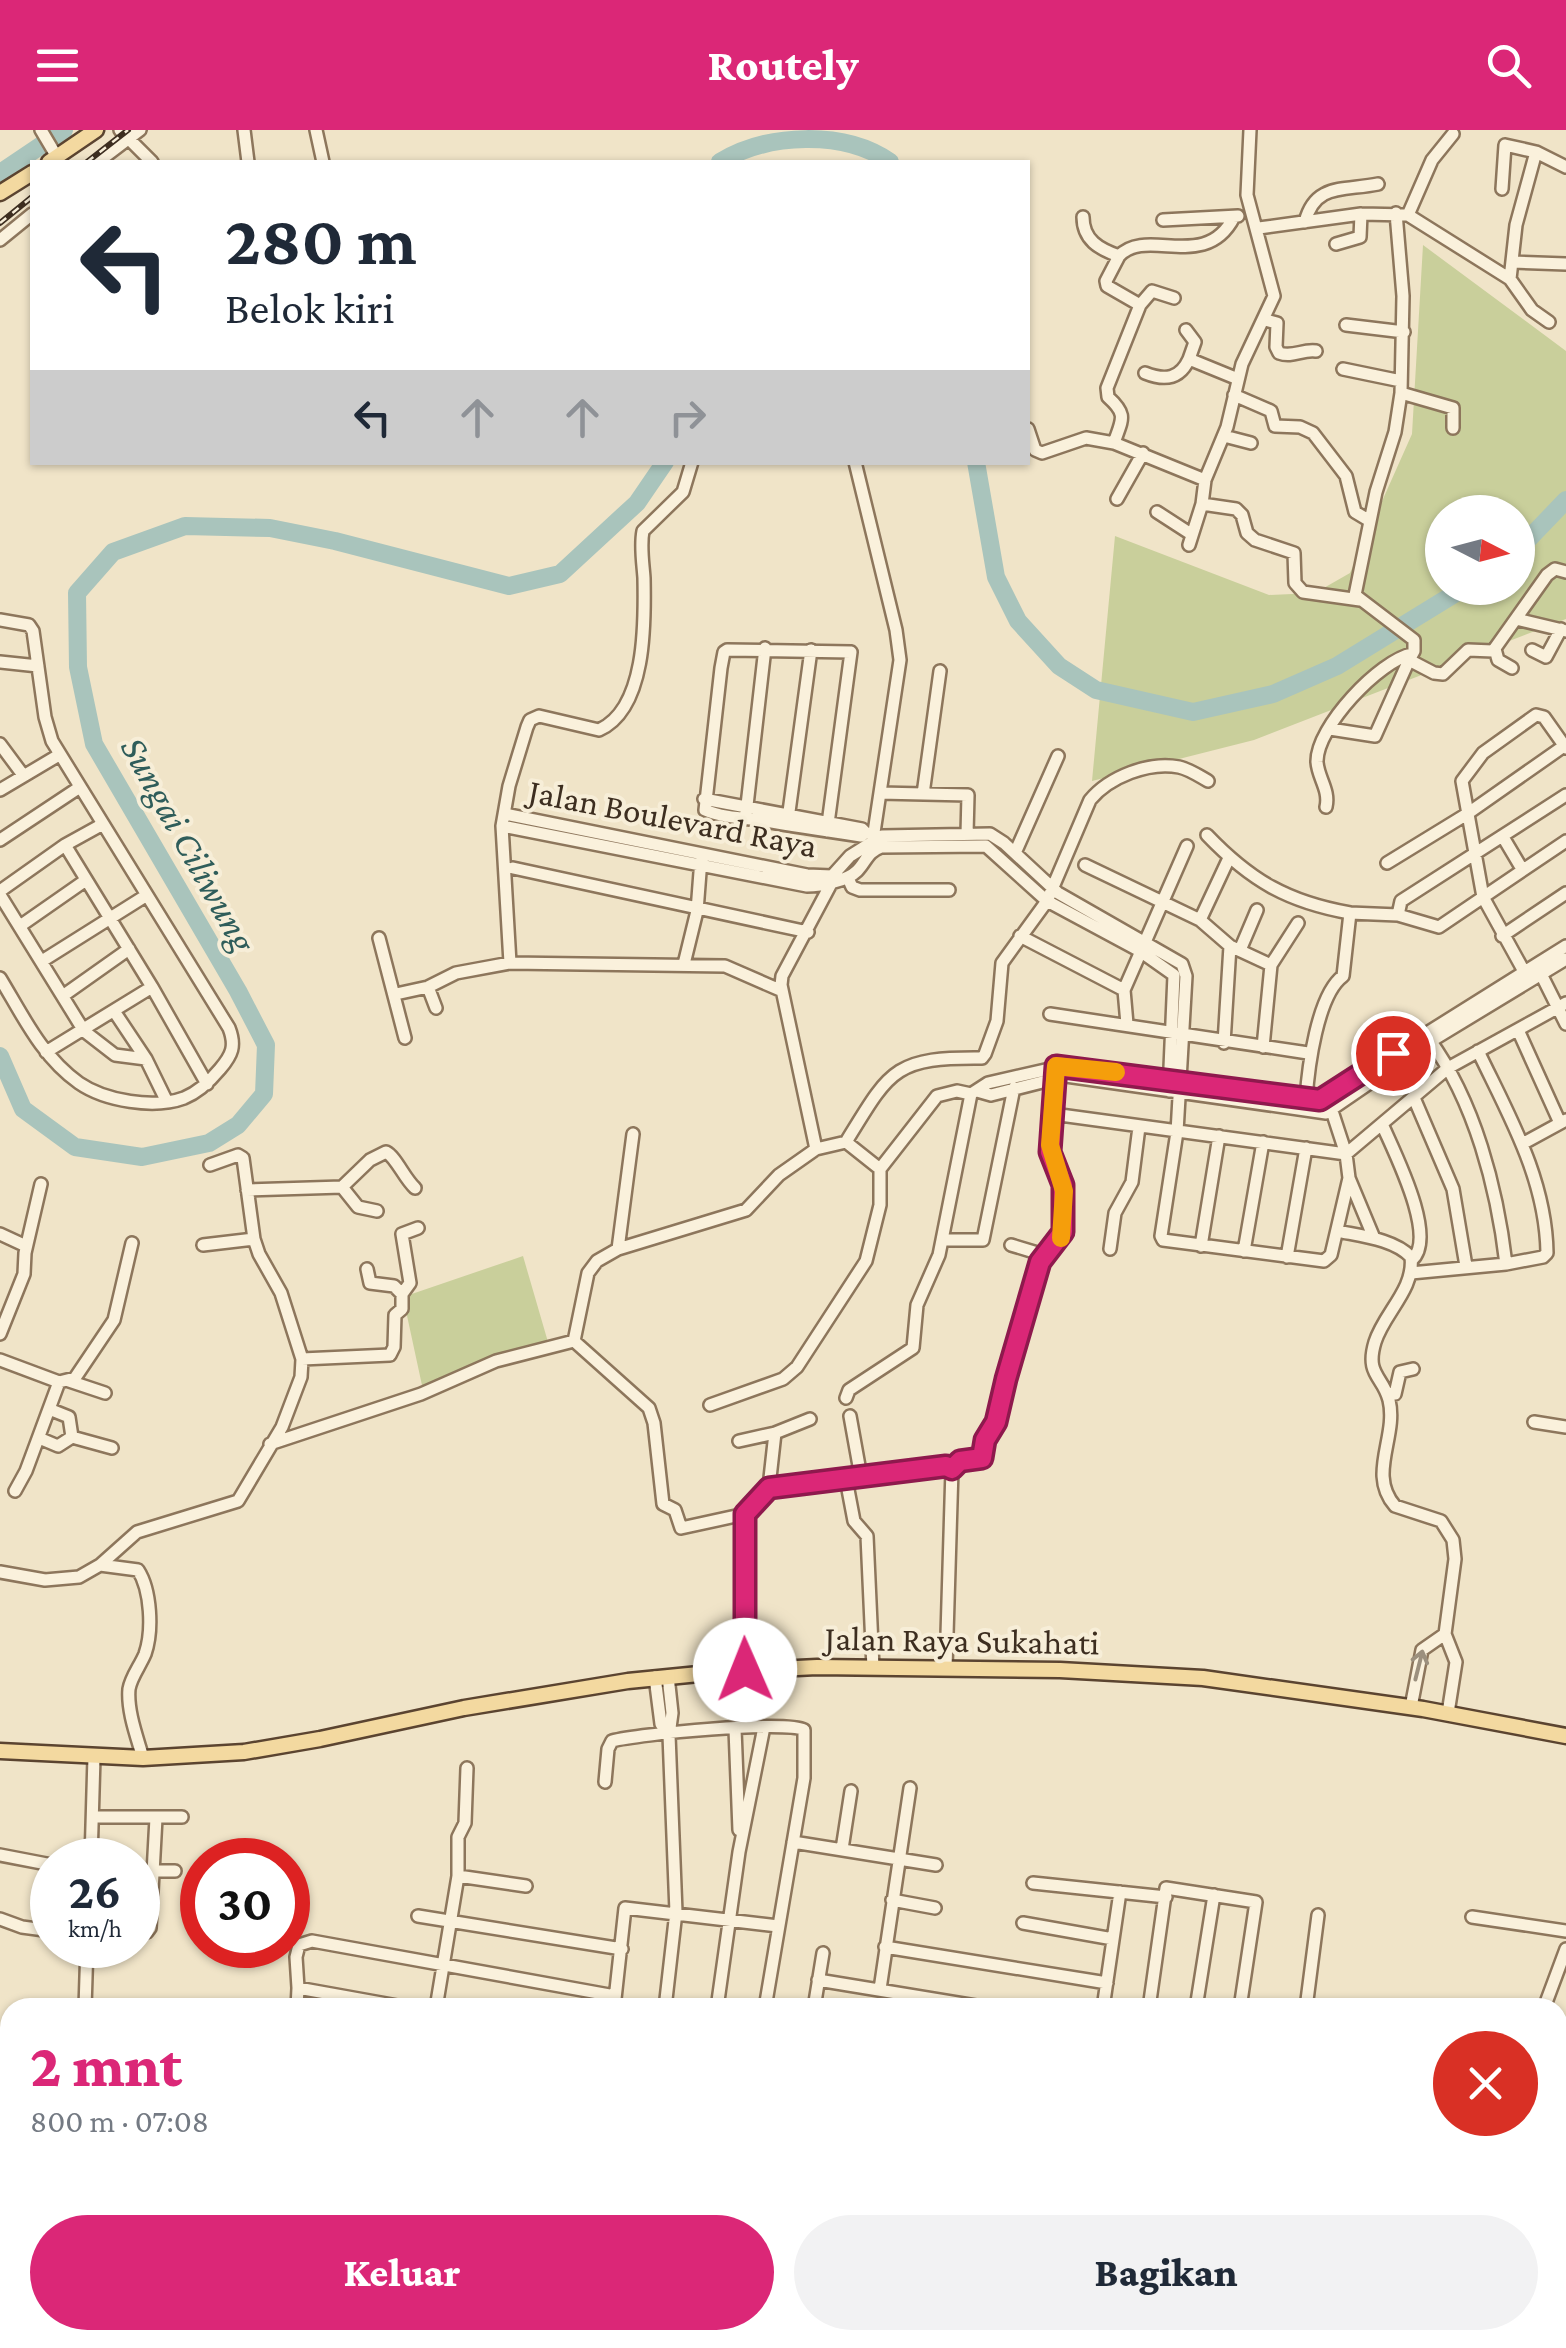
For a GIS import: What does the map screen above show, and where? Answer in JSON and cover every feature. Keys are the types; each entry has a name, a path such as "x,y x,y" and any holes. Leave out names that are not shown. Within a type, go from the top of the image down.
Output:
{"main road":[{"path":"52,155 96,130"},
{"path":"0,193 30,174"},
{"name":"Jalan Raya Sukahati","path":"0,1752 142,1758 273,1748 464,1708 662,1677 745,1670 873,1668 1203,1678 1411,1707 1566,1736"}],"street":[{"path":"41,130 52,155"},
{"path":"100,160 124,135 140,130"},
{"path":"244,130 248,160"},
{"path":"316,130 323,160"},
{"path":"1157,512 1190,540 1238,379 1272,303 1274,288 1246,180 1250,130"},
{"path":"1330,729 1376,736 1415,644 1354,592 1395,432 1401,387 1402,214 1432,160 1453,134"},
{"path":"124,135 150,160"},
{"path":"1502,188 1504,145 1536,152 1566,168"},
{"path":"1510,279 1516,225 1536,152"},
{"path":"1305,222 1310,203 1319,194 1378,184"},
{"path":"1163,220 1252,214"},
{"path":"1258,228 1361,214 1402,214 1510,279 1532,310 1549,322"},
{"path":"1336,244 1360,237 1361,214"},
{"path":"0,240 30,216"},
{"path":"1083,217 1087,237 1103,250 1119,256"},
{"path":"1140,305 1107,286 1119,256 1134,245 1192,246 1217,240 1234,217"},
{"path":"1513,262 1566,264"},
{"path":"1114,443 1122,409 1108,397 1107,388 1140,305 1152,290 1174,298"},
{"path":"1265,320 1277,323 1279,353 1316,351"},
{"path":"1346,325 1404,332"},
{"path":"1146,373 1166,379 1184,370 1195,342 1186,330"},
{"path":"1189,359 1238,379"},
{"path":"1344,369 1448,405 1452,408 1453,428"},
{"path":"1234,396 1271,412 1279,428 1292,426 1313,433 1346,476 1354,512 1370,521"},
{"path":"1224,436 1251,442"},
{"path":"1030,438 1032,446 1042,453 1086,438 1114,443 1205,480"},
{"path":"1116,498 1143,453"},
{"path":"510,963 503,820 509,786 530,720 549,717 599,730 630,701 639,663 644,602 643,531 684,490 691,465"},
{"path":"856,465 900,660 874,849 848,878 852,887 860,890 949,890"},
{"path":"1202,504 1236,509 1255,540 1294,553 1296,582 1303,592 1360,600"},
{"path":"1326,807 1328,799 1317,762 1341,711 1377,672 1393,660 1410,657 1434,674 1443,674 1468,650 1492,652 1550,571 1566,572"},
{"path":"1516,618 1563,630 1546,658 1532,650"},
{"path":"0,620 29,625 33,631 45,716 59,754 233,1038 232,1053 207,1084 186,1097 167,1102 122,1099 96,1092 46,1052 0,978"},
{"path":"828,826 853,657 848,651 766,648 724,652 703,807 707,812 746,813 828,826 862,829 873,839"},
{"path":"746,813 766,648"},
{"path":"1495,649 1498,660 1512,668"},
{"path":"788,819 811,650"},
{"path":"0,662 38,666"},
{"path":"924,794 940,672"},
{"path":"1387,863 1467,814 1565,747 1544,717 1536,715 1483,753 1469,769 1461,790 1467,814 1483,897 1502,936 1562,1006 1566,1024"},
{"path":"0,729 1,746 23,775"},
{"path":"0,790 59,754"},
{"path":"1014,853 1058,756"},
{"path":"574,1341 588,1273 602,1257 746,1210 780,1175 816,1149 846,1142 881,1086 906,1067 932,1058 984,1056 997,1021 1002,963 1050,895 1090,800 1100,788 1113,779 1165,765 1184,768 1208,781"},
{"path":"0,840 80,787"},
{"path":"880,793 968,794 963,839"},
{"path":"1398,915 1401,902 1566,794"},
{"name":"Jalan Boulevard Raya","path":"503,820 807,886 848,878"},
{"path":"103,824 65,845 0,893 84,1031 115,1055 146,1059"},
{"path":"1208,836 1229,858 1264,884 1308,906 1350,914 1398,915 1439,927 1522,869 1564,846"},
{"path":"1502,837 1522,869"},
{"path":"816,1149 780,990 782,976 833,878 850,856 873,839 963,839 1014,853 1050,895"},
{"path":"65,845 207,1084"},
{"path":"996,846 1050,895 1182,964 1186,971 1174,1086 1177,1132 1162,1238 1324,1261 1331,1255 1349,1178"},
{"path":"1127,1024 1124,990 1186,846"},
{"path":"1200,920 1229,858"},
{"path":"684,964 697,911 701,860"},
{"path":"1084,865 1163,900 1200,920 1235,948 1271,965"},
{"path":"513,868 697,911 808,932"},
{"path":"20,926 86,880"},
{"path":"1502,936 1566,893"},
{"path":"42,961 147,894"},
{"path":"1224,1043 1235,948 1257,910"},
{"path":"1306,1100 1308,1053 1337,980 1343,976 1350,914"},
{"path":"1263,1047 1271,965 1298,923"},
{"path":"1020,936 1124,990"},
{"path":"379,938 404,1038"},
{"path":"846,1398 849,1390 913,1348 916,1304 938,1262 974,1092 988,1083 1055,1072 1306,1100 1326,1097 1532,972 1566,946"},
{"path":"64,996 130,949"},
{"path":"1532,972 1566,958"},
{"path":"396,994 428,987 456,973 510,963 684,964 738,970 780,990"},
{"path":"46,1052 152,987"},
{"path":"428,987 436,1008"},
{"path":"1053,1114 1346,1154 1448,1068 1562,1006"},
{"path":"114,1011 146,1059 167,1102"},
{"path":"1050,1014 1308,1053"},
{"path":"1518,1030 1563,1122 1522,1144"},
{"path":"1428,1037 1448,1068 1494,1182 1506,1264"},
{"path":"1174,1086 1326,1113 1428,1037"},
{"path":"1411,1266 1506,1264 1543,1257 1547,1250 1536,1182 1478,1051"},
{"path":"710,1405 783,1379 797,1367 866,1261 880,1205 880,1169 937,1096 957,1091 990,1095 1055,1072"},
{"path":"946,1668 952,1469 960,1461 982,1458 1044,1254 1063,1232 1063,1185 1050,1152 1055,1072"},
{"path":"942,1240 983,1240 1014,1088"},
{"path":"1326,1097 1346,1154 1349,1178 1374,1238"},
{"path":"1414,1098 1453,1189 1466,1266"},
{"path":"1382,1124 1418,1221 1420,1245 1374,1348 1374,1373 1387,1393 1390,1409 1382,1474 1386,1493 1401,1510 1440,1521 1453,1540 1445,1634 1456,1662 1448,1713"},
{"path":"1110,1248 1115,1213 1132,1182 1139,1126"},
{"path":"618,1250 632,1134"},
{"path":"1202,1246 1219,1136"},
{"path":"846,1142 880,1169"},
{"path":"1244,1251 1263,1142"},
{"path":"1287,1257 1306,1148"},
{"path":"247,1190 342,1187 370,1160 386,1152 394,1157 415,1188"},
{"path":"0,1572 45,1580 79,1577 100,1565 137,1532 238,1501 282,1427 302,1359 285,1303 254,1239 240,1155 210,1166"},
{"path":"0,1334 24,1274 26,1246 41,1184"},
{"path":"342,1187 358,1207 376,1211"},
{"path":"302,1359 390,1354 395,1316 402,1309 402,1294 410,1283 402,1234 418,1228"},
{"path":"1337,1231 1374,1238 1407,1252 1411,1266"},
{"path":"0,1234 26,1246"},
{"path":"203,1246 254,1239"},
{"path":"15,1490 64,1382 114,1320 132,1243"},
{"path":"1012,1244 1044,1254"},
{"path":"366,1269 370,1283 394,1286 402,1294"},
{"path":"270,1444 421,1394 496,1362 574,1341"},
{"path":"574,1341 650,1408 663,1504 674,1510 679,1526 686,1528 745,1514 769,1488 774,1433"},
{"path":"0,1360 106,1393"},
{"path":"1387,1393 1394,1394 1400,1372 1414,1369"},
{"path":"50,1409 69,1417 72,1437"},
{"path":"850,1416 861,1477"},
{"path":"739,1441 810,1419"},
{"path":"1534,1422 1566,1427"},
{"path":"38,1438 58,1446 72,1437 112,1448"},
{"path":"769,1488 946,1466 952,1469"},
{"path":"846,1480 854,1521 867,1536 873,1668"},
{"path":"745,1514 745,1670"},
{"path":"100,1565 138,1570 144,1581 149,1626 147,1649 130,1684 129,1696 142,1758"},
{"path":"1411,1707 1422,1650 1445,1634"},
{"path":"662,1677 672,1714 669,1735 676,1912 666,1998"},
{"path":"605,1782 612,1740 764,1727 798,1726 804,1730 805,1767 766,1998"},
{"path":"718,1998 764,1727"},
{"path":"735,1729 740,1852"},
{"path":"92,1838 94,1758"},
{"path":"438,1998 458,1876 458,1837 464,1823 467,1768"},
{"path":"880,1989 910,1788"},
{"path":"842,1849 851,1791"},
{"path":"93,1818 182,1817"},
{"path":"155,1838 156,1818"},
{"path":"793,1842 936,1865"},
{"path":"0,1854 30,1860"},
{"path":"160,1872 175,1871"},
{"path":"458,1876 526,1886"},
{"path":"1033,1882 1166,1897"},
{"path":"1151,1998 1166,1888 1256,1902 1242,1998"},
{"path":"1105,1998 1120,1892"},
{"path":"1198,1998 1214,1895"},
{"path":"892,1900 935,1908"},
{"path":"615,1998 625,1908 778,1926"},
{"path":"1307,1998 1318,1914"},
{"path":"418,1916 622,1948"},
{"path":"1472,1916 1566,1932"},
{"path":"0,1919 30,1928"},
{"path":"1022,1924 1113,1939"},
{"path":"298,1998 296,1956 304,1942 443,1964 596,1998"},
{"path":"885,1947 1107,1983"},
{"path":"1548,1998 1566,1948"},
{"path":"815,1998 823,1953"},
{"path":"85,1998 86,1968"},
{"path":"818,1980 880,1989 910,1998"},
{"path":"298,1988 354,1998"}],"green space":[{"path":"1423,245 1566,351 1566,619 1254,740 1092,781 1115,536 1269,595 1315,593 1350,573 1412,434"},
{"path":"523,1256 548,1342 423,1390 403,1297"}],"waterway":[{"path":"0,173 64,130"},
{"name":"Sungai Ciliwung","path":"724,160 760,145 806,139 851,144 886,160"},
{"name":"Sungai Ciliwung","path":"0,1056 23,1109 75,1147 142,1157 209,1143 238,1125 264,1094 266,1045 94,744 78,667 77,593 113,552 185,526 270,528 509,586 560,574 637,503 663,465"},
{"name":"Sungai Ciliwung","path":"977,465 996,577 1018,621 1059,666 1096,690 1193,712 1273,694 1337,666 1436,605"},
{"name":"Sungai Ciliwung","path":"1535,532 1566,500"}],"railway":[{"path":"90,160 128,130"},
{"path":"0,223 30,199"}],"slow traffic":[{"path":"1061,1238 1064,1191 1050,1152 1056,1066 1116,1072"}],"route":[{"path":"745,1670 745,1514 769,1488 946,1466 952,1469 957,1462 982,1458 985,1440 996,1422 1040,1262 1063,1232 1063,1185 1050,1152 1056,1066 1320,1100 1393,1053"}]}
